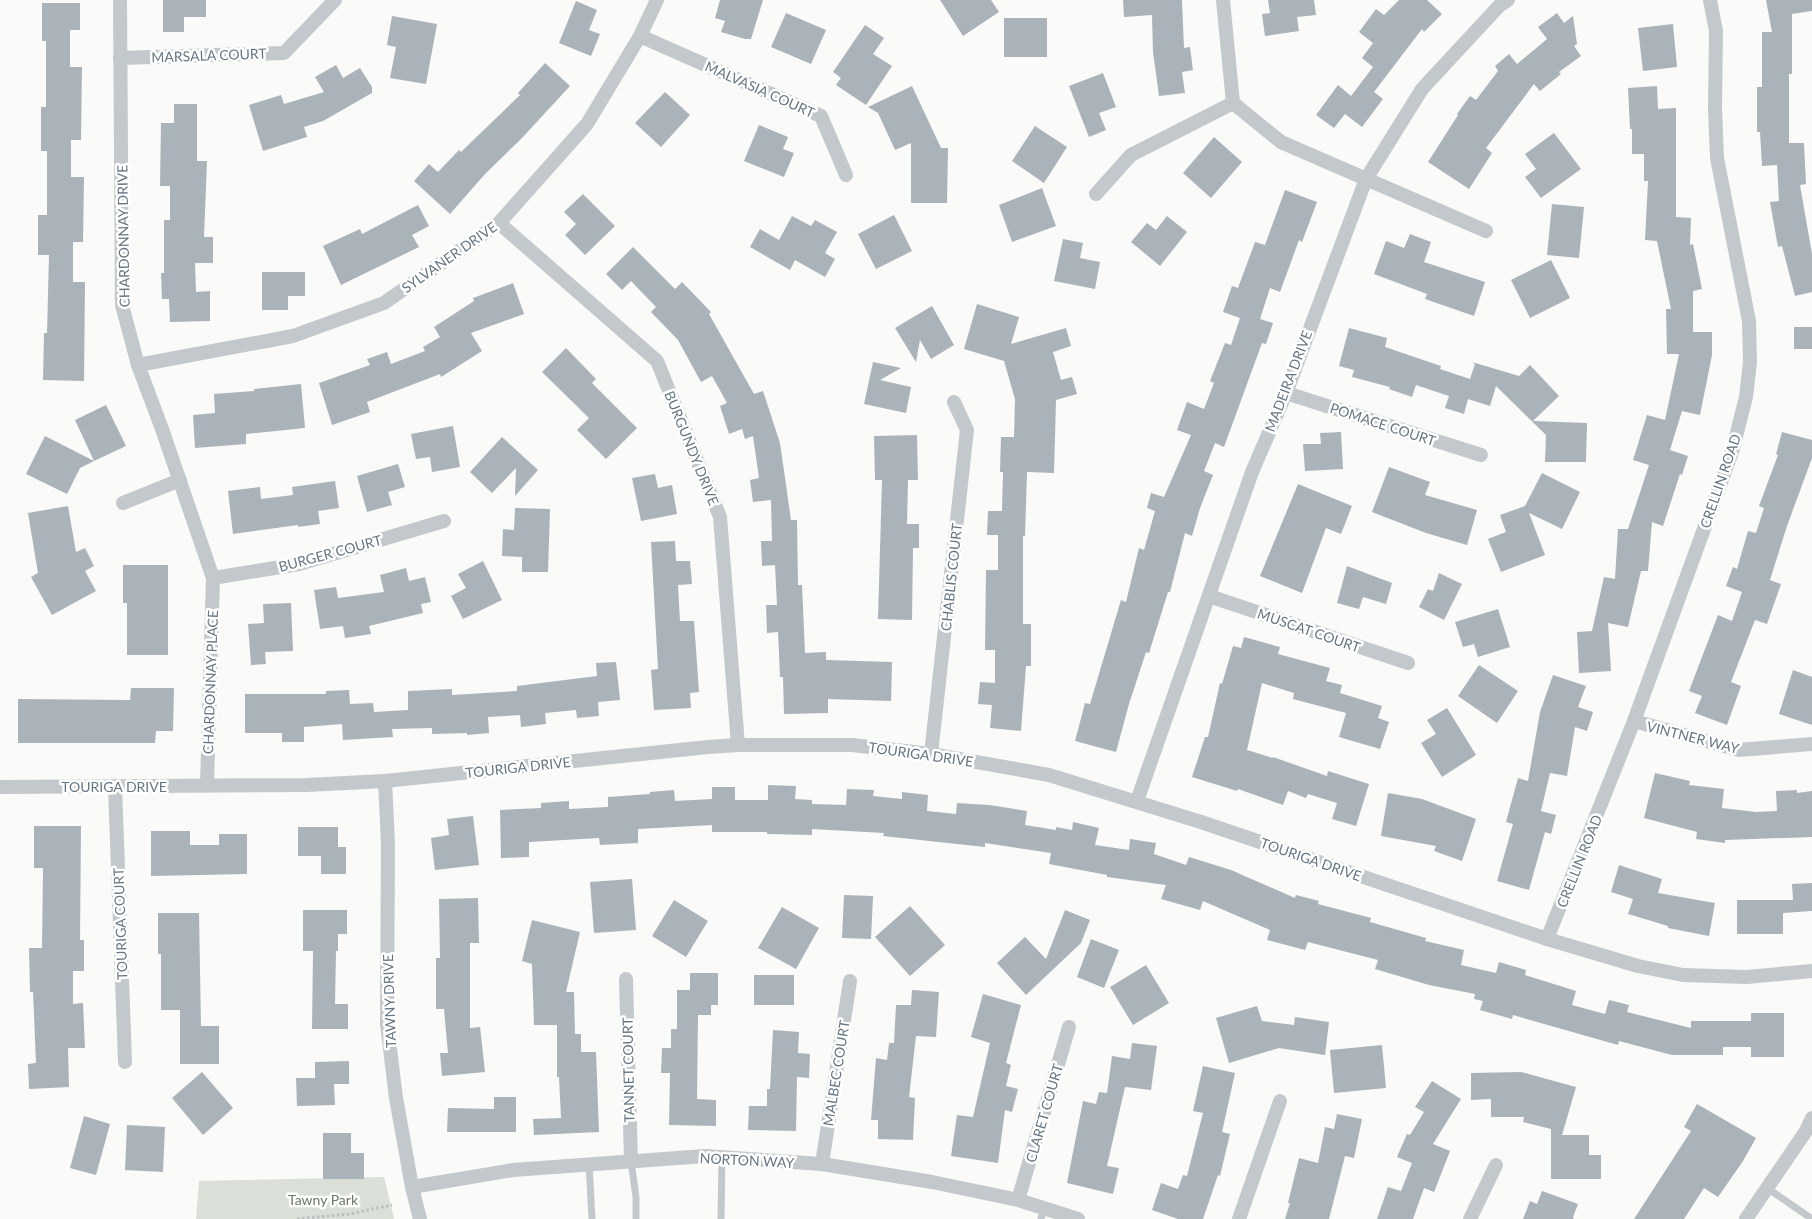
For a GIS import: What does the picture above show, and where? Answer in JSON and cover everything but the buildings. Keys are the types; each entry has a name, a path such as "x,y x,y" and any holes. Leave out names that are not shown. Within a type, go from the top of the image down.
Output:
{"street":[{"name":"CHARDONNAY DRIVE","path":"120,0 122,305 138,366 180,480 213,578"},
{"name":"MARSALA COURT","path":"120,58 284,53 336,0"},
{"name":"SYLVANER DRIVE","path":"138,366 294,336 384,303 499,223 587,124 640,36 657,0"},
{"path":"1223,0 1233,102 1281,142 1486,230"},
{"name":"CRELLIN ROAD","path":"1548,939 1634,721 1732,452 1746,397 1749,371 1749,321 1717,158 1715,108 1716,31 1710,0"},
{"name":"MADEIRA DRIVE","path":"1137,801 1252,472 1286,393 1366,179 1422,89 1500,2"},
{"name":"MALVASIA COURT","path":"640,36 821,116 846,175"},
{"path":"1096,194 1131,155 1233,102"},
{"name":"BURGUNDY DRIVE","path":"499,223 657,361 720,518 738,745"},
{"name":"POMACE COURT","path":"1286,393 1481,455"},
{"name":"CHABLIS COURT","path":"931,754 968,430 954,402"},
{"path":"123,503 180,480"},
{"name":"BURGER COURT","path":"213,578 299,564 444,521"},
{"name":"CHARDONNAY PLACE","path":"207,785 213,578"},
{"name":"MUSCAT COURT","path":"1209,596 1408,663"},
{"name":"VINTNER WAY","path":"1634,721 1739,750 1812,744"},
{"name":"TOURIGA DRIVE","path":"0,787 306,785 385,781 738,745 852,745 931,754 1049,775 1137,801 1548,939 1638,966 1683,974 1747,977 1812,971"},
{"name":"TAWNY DRIVE","path":"385,781 388,844 387,1024 396,1098 412,1187 420,1219"},
{"name":"TOURIGA COURT","path":"115,786 125,1062"},
{"name":"TANNET COURT","path":"626,979 631,1161"},
{"name":"MALBEC COURT","path":"822,1164 850,981"},
{"name":"CLARET COURT","path":"1018,1200 1069,1027"},
{"path":"1239,1219 1280,1101"},
{"path":"1746,1219 1806,1131 1812,1118"},
{"name":"NORTON WAY","path":"412,1187 513,1170 705,1156 822,1164 932,1182 1018,1200 1042,1214 1078,1219"},
{"path":"1470,1219 1496,1165"}],"lane":[{"path":"721,1219 722,1157"},
{"path":"631,1161 636,1197 636,1219"},
{"path":"589,1164 592,1219"},
{"path":"1767,1188 1812,1219"}],"path":[{"path":"297,1219 349,1214 392,1205"}],"green space":[{"name":"Tawny Park","path":"384,1177 394,1219 196,1219 199,1181"}]}
